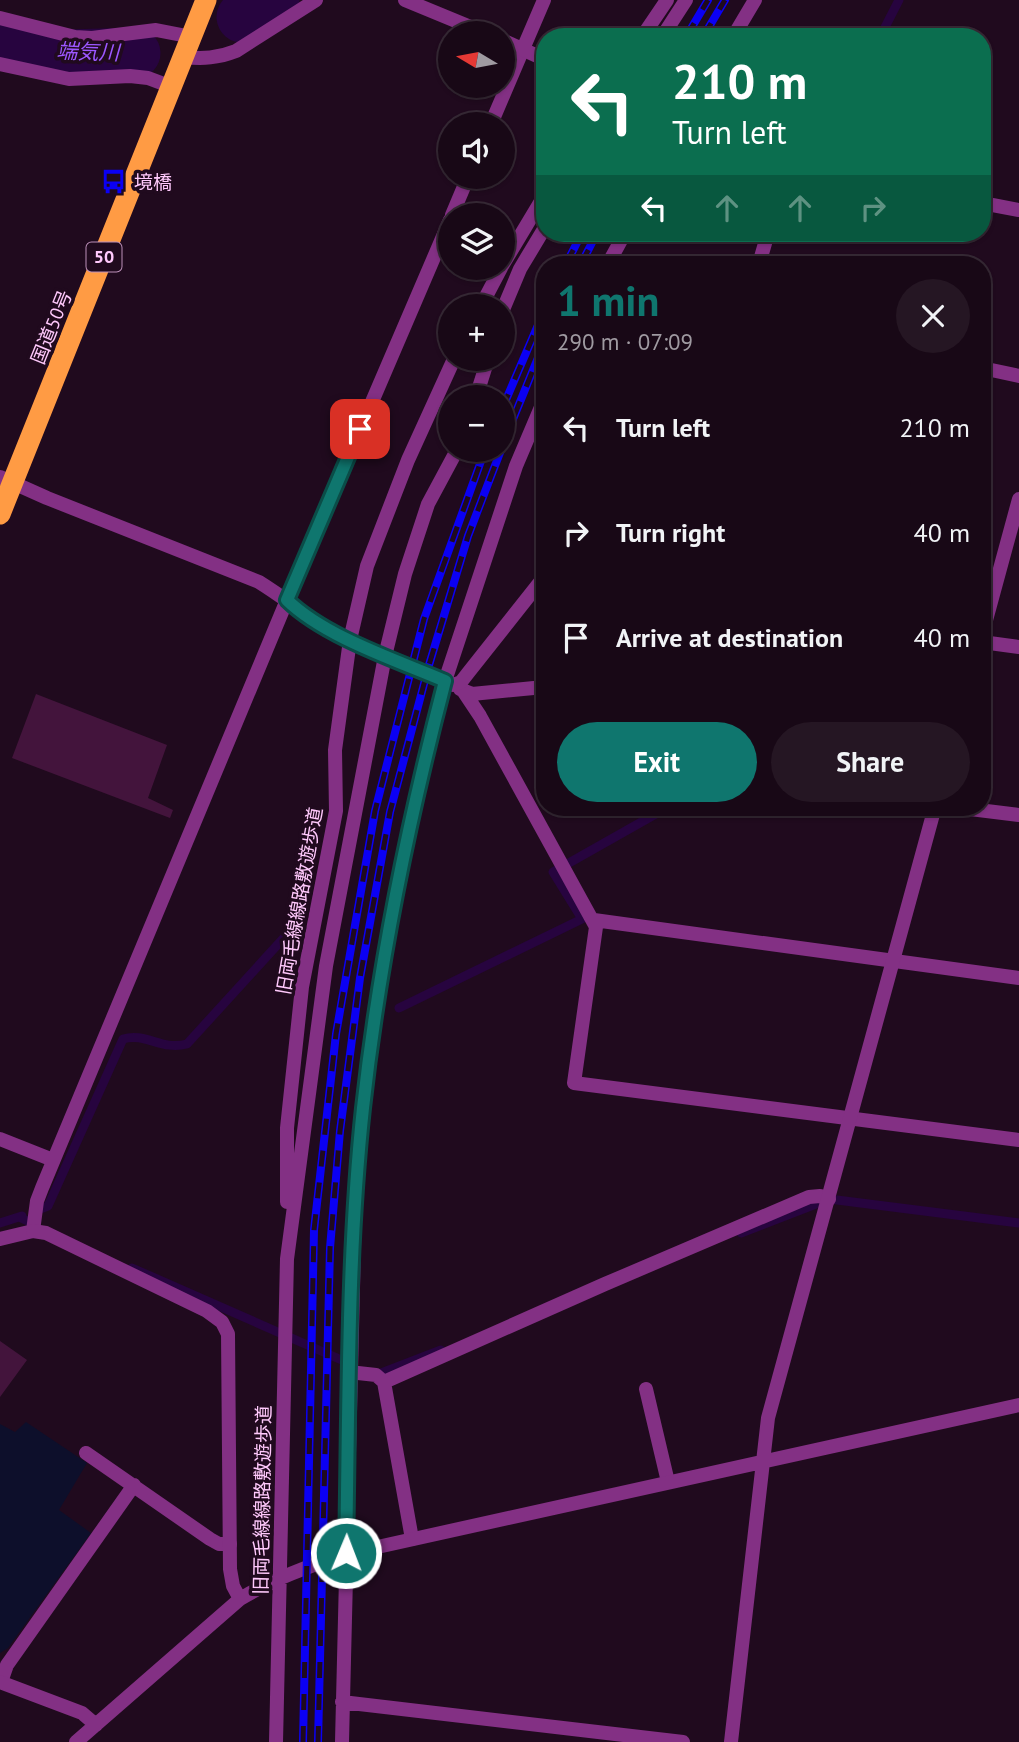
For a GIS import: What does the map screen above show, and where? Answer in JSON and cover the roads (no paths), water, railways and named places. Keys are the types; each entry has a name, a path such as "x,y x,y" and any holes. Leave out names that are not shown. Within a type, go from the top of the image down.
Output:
{"highway":[{"name":"国道50号","path":"0,514 6,480 206,0"}],"street":[{"path":"184,57 204,59 236,51 316,0"},
{"path":"405,0 456,21"},
{"path":"496,112 544,0"},
{"path":"648,28 667,0"},
{"path":"668,28 686,0"},
{"path":"738,28 755,0"},
{"path":"0,18 75,37 104,37 156,30 192,37"},
{"path":"515,46 536,55"},
{"path":"0,64 69,79 130,76 148,78 172,87"},
{"path":"991,205 1019,210"},
{"path":"515,245 536,209"},
{"path":"510,294 536,242"},
{"path":"33,1231 37,1201 53,1160 287,600 438,248"},
{"path":"991,370 1019,376"},
{"name":"旧両毛線線路敷遊歩道","path":"275,1742 287,1259 286,1128 302,987 336,811 335,750 350,640 367,566 408,460 449,371"},
{"path":"342,1742 355,1206 371,1041 401,863 516,466 536,419"},
{"name":"旧両毛線線路敷遊歩道","path":"287,1259 326,966 385,656 405,574 428,504 451,462"},
{"path":"6,480 259,582 295,608 350,640 472,694 536,688"},
{"path":"991,602 1019,499"},
{"path":"454,686 461,682 536,587"},
{"path":"991,643 1019,647"},
{"path":"454,686 480,716 578,896 594,920 596,928 574,1083 1019,1140"},
{"path":"991,812 1019,815"},
{"path":"731,1742 762,1461 775,1392 933,816"},
{"path":"594,920 1019,978"},
{"path":"0,1139 53,1160"},
{"path":"384,1382 809,1197 829,1199"},
{"path":"0,1238 33,1231 46,1233 207,1311 222,1322 228,1334 230,1544 233,1586 240,1599"},
{"path":"349,1372 376,1375 384,1382 412,1539"},
{"path":"646,1389 668,1482"},
{"path":"76,1742 240,1599 279,1579 346,1553 1019,1405"},
{"path":"86,1452 210,1539 219,1544 230,1544"},
{"path":"96,1725 82,1713 1,1682 7,1665 134,1485"},
{"path":"342,1702 683,1742"}],"waterway":[{"name":"端気川","path":"242,17 274,0"},
{"path":"885,28 899,0"},
{"name":"端気川","path":"0,39 68,55 135,53"},
{"path":"399,1008 582,919 553,872 652,816"},
{"path":"35,1211 48,1206 123,1039 139,1038 178,1046 187,1044 301,919"},
{"path":"741,1233 829,1199 1019,1223"},
{"path":"0,1223 22,1216"},
{"path":"19,1217 36,1225"},
{"path":"132,1268 353,1365"},
{"path":"373,1373 376,1375 441,1350"}],"railway":[{"path":"691,28 708,0"},
{"path":"708,28 725,0"},
{"path":"570,256 577,242"},
{"path":"585,256 592,242"},
{"path":"512,385 536,330"},
{"path":"515,414 536,363"},
{"path":"303,1742 314,1230 336,1034 375,811 424,619 481,462"},
{"path":"318,1742 330,1248 340,1131 360,978 390,812 429,665 468,536 496,462"}],"place":[{"name":"境橋","path":"114,182"}]}
